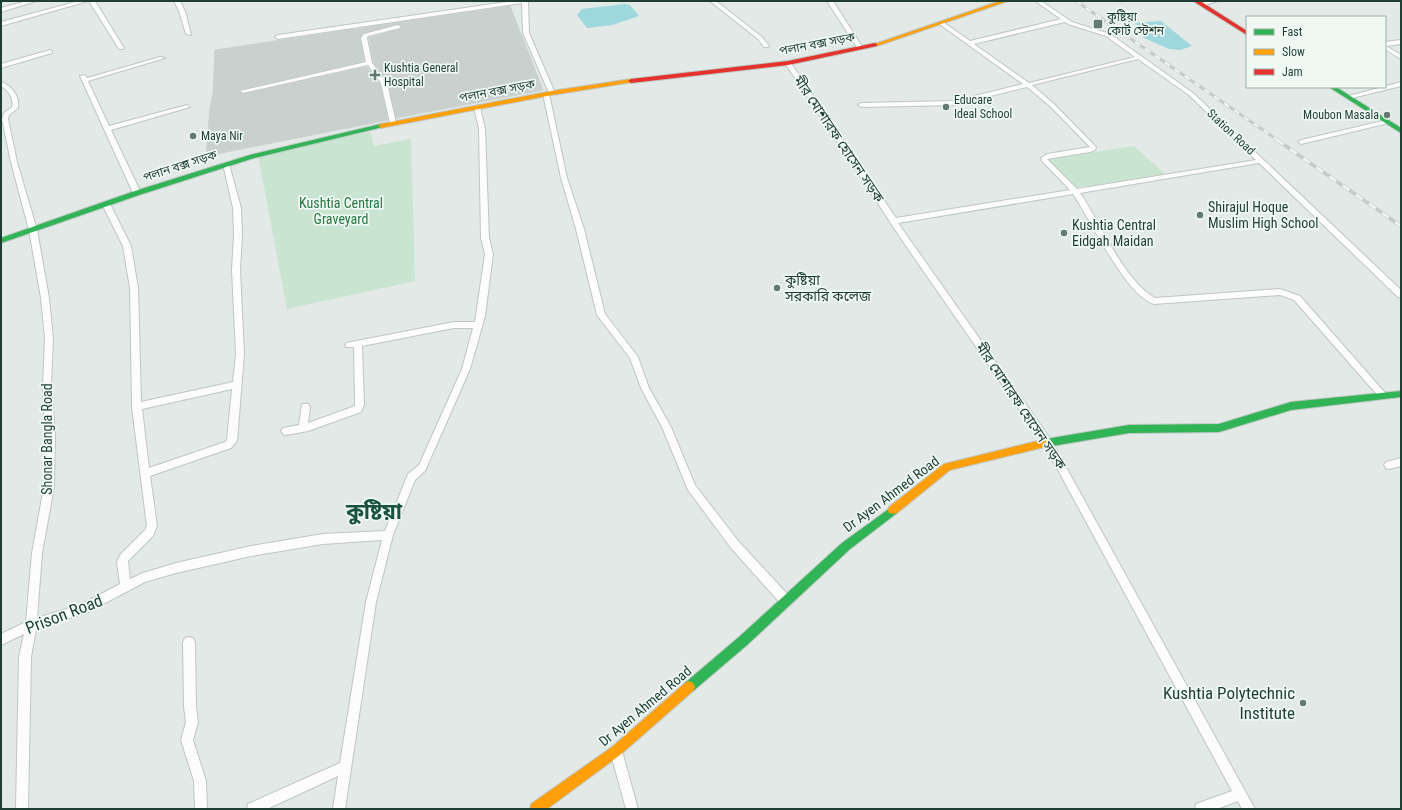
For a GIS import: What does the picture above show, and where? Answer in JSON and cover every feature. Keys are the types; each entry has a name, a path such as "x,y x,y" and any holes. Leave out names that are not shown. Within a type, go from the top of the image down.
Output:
{"main road":[{"name":"পলান বক্স সড়ক","path":"1,241 137,193 252,156 393,123 549,93 612,83 788,63 872,46 1005,1"},
{"path":"1199,3 1246,32"},
{"path":"1334,88 1401,131"},
{"name":"Dr Ayen Ahmed Road","path":"536,809 616,750 743,641 846,546 947,467 1048,443 1129,429 1219,428 1291,406 1401,394"}],"street":[{"path":"1,10 33,1"},
{"path":"1,24 85,1"},
{"path":"92,1 121,48"},
{"path":"177,1 182,11 189,34"},
{"path":"278,37 524,1 526,33 549,93 564,178 580,229 600,316 634,358 645,388 666,427 691,487 735,545 786,601"},
{"path":"713,1 760,38 766,46"},
{"path":"830,1 860,48"},
{"name":"Station Road","path":"1038,1 1070,23 1108,35 1191,94 1401,296"},
{"path":"1199,3 1215,1"},
{"path":"970,43 1065,20"},
{"path":"941,23 1027,84 1052,106 1093,147 1093,149 1090,150 1050,156 1044,158 1044,160 1075,191 1125,273 1150,300 1154,301 1280,292 1297,298 1383,396"},
{"path":"393,123 384,83 369,63 364,38 366,35 398,27"},
{"path":"1386,45 1401,42"},
{"path":"1386,46 1401,57"},
{"path":"1,66 50,52"},
{"path":"862,105 954,102 1140,57"},
{"path":"137,193 84,78 162,58"},
{"path":"243,91 369,63"},
{"name":"মীর মোশারফ হোসেন সড়ক","path":"788,63 894,222 1048,443 1249,809"},
{"name":"Shonar Bangla Road","path":"1,84 10,89 16,102 15,108 6,114 5,120 14,162 33,230 45,298 49,339 47,385 50,433 49,486 37,553 31,625 25,657 22,809"},
{"path":"1386,88 1401,84"},
{"path":"1348,97 1385,88"},
{"path":"107,129 187,107"},
{"path":"340,809 359,673 371,602 388,535 411,477 422,468 466,369 481,316 489,254 485,238 482,129 477,107"},
{"path":"1301,142 1387,122"},
{"path":"894,222 1261,161"},
{"path":"146,473 228,445 232,441 240,354 236,270 238,235 237,208 226,164"},
{"path":"106,204 127,246 134,288 137,407 152,526 149,533 124,558 122,562 126,586"},
{"path":"286,432 303,428 358,409 360,405 354,345 454,325 478,325"},
{"path":"137,407 238,384"},
{"path":"303,428 304,408"},
{"path":"1389,465 1401,462"},
{"name":"Prison Road","path":"1,640 31,625 84,608 143,578 251,550 323,539 388,535"},
{"path":"189,642 190,708 192,722 187,740 200,781 201,809"},
{"path":"616,750 632,809"},
{"path":"254,809 346,766"},
{"path":"1201,809 1240,794"}],"green space":[{"name":"Kushtia Central Graveyard","path":"370,132 374,146 411,139 415,281 287,309 258,155"},
{"path":"1134,146 1165,174 1074,188 1047,159"}],"water":[{"path":"625,4 630,5 639,16 612,25 587,28 577,15 582,9"},
{"path":"1161,21 1192,46 1180,50 1169,49 1144,38 1135,23"}],"building":[{"name":"Kushtia General Hospital","path":"510,6 543,90 396,118 388,83 373,62 369,38 400,29 402,27 398,24 363,33 360,38 364,61 239,91 243,94 367,67 380,84 388,120 206,156 210,108 213,94 215,50"}],"railway":[{"path":"1076,1 1279,141"},
{"path":"1277,140 1401,226"}],"traffic: fast":[{"path":"1334,88 1401,131"},
{"path":"1,241 137,193 252,156 381,126"},
{"path":"1046,443 1129,429 1219,428 1291,406 1401,394"},
{"path":"689,687 743,641 846,546 893,510"}],"traffic: slow":[{"path":"875,45 1005,1"},
{"path":"381,126 552,93 631,81"},
{"path":"893,510 947,467 1046,443"},
{"path":"536,809 616,751 689,687"}],"traffic: jam":[{"path":"1196,1 1246,32"},
{"path":"631,81 788,63 875,45"}],"place":[{"name":"কুষ্টিয়া কোর্ট স্টেশন","path":"1098,24"},
{"name":"Kushtia General Hospital","path":"375,75"},
{"name":"Educare Ideal School","path":"946,107"},
{"name":"Moubon Masala","path":"1387,115"},
{"name":"Maya Nir","path":"193,136"},
{"name":"Shirajul Hoque Muslim High School","path":"1200,215"},
{"name":"Kushtia Central Eidgah Maidan","path":"1064,233"},
{"name":"কুষ্টিয়া সরকারি কলেজ","path":"777,288"},
{"name":"Kushtia Polytechnic Institute","path":"1303,703"}],"district":[{"name":"কুষ্টিয়া","path":"374,511"}]}
